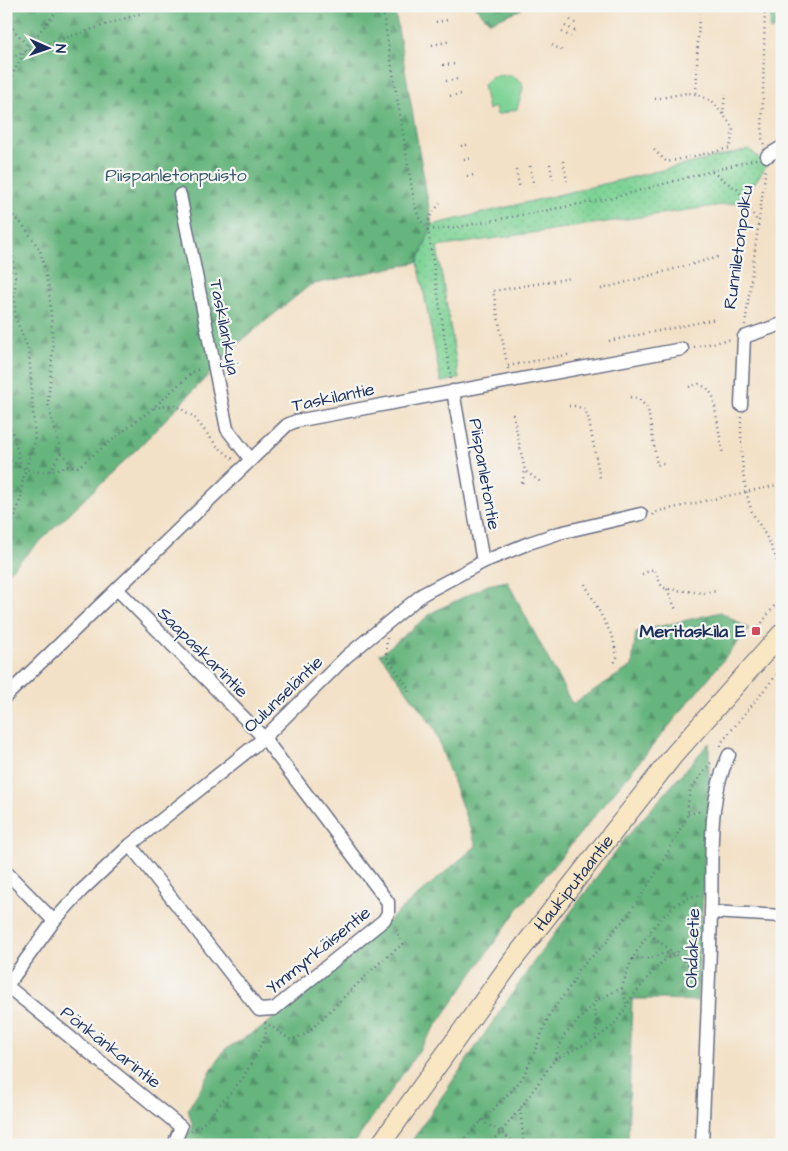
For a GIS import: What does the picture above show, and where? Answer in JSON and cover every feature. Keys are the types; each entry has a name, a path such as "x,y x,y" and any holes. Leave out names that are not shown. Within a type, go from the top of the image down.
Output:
{"main road":[{"name":"Haukiputaantie","path":"380,1145 512,960 673,756 782,633"}],"street":[{"path":"768,156 782,147"},
{"name":"Taskilankuja","path":"180,195 227,429 247,464"},
{"path":"741,406 744,337 782,324"},
{"name":"Taskilantie","path":"6,696 287,425 296,421 682,349"},
{"name":"Piispanletontie","path":"454,391 483,562"},
{"name":"Oulunseläntie","path":"7,986 54,921 81,891 130,845 264,738 347,656 423,594 483,562 529,543 552,536 646,516"},
{"name":"Saapaskarintie","path":"118,590 264,738"},
{"name":"Ymmyrkäisentie","path":"130,845 265,1016 274,1009 384,920 388,913 388,902 264,738"},
{"name":"Ohdaketie","path":"702,1145 711,907 712,823 724,754"},
{"path":"6,872 54,921"},
{"path":"711,907 782,916"},
{"name":"Pönkänkarintie","path":"7,986 182,1126 176,1139"}],"path":[{"path":"6,96 14,71 28,46 61,6"},
{"path":"6,59 163,6"},
{"path":"382,6 415,207 420,220 428,230"},
{"path":"578,6 588,11"},
{"name":"Runniletonpolku","path":"744,337 768,156 762,138 765,6"},
{"path":"696,94 699,13"},
{"path":"436,22 448,20"},
{"path":"570,20 578,25"},
{"path":"6,21 28,46"},
{"path":"566,26 575,31"},
{"path":"562,32 571,37"},
{"path":"432,45 451,41"},
{"path":"552,45 563,51"},
{"path":"443,65 456,64"},
{"path":"446,81 458,79"},
{"path":"654,150 667,162 730,148 733,129 712,101 696,94 687,92 655,99"},
{"path":"450,96 461,94"},
{"path":"723,114 725,94"},
{"path":"461,146 470,144"},
{"path":"428,230 458,227 612,198 768,156"},
{"path":"464,160 472,158"},
{"path":"564,160 567,181"},
{"path":"550,164 553,183"},
{"path":"530,166 534,186"},
{"path":"516,170 520,189"},
{"path":"711,171 738,190 758,224"},
{"path":"467,176 475,175"},
{"path":"440,203 429,218 428,230 454,391"},
{"path":"6,213 15,269 15,317 29,351 35,442 25,471 21,498 13,522 6,527"},
{"path":"6,213 22,225 40,250 49,289 53,344 48,404 61,452 71,465"},
{"path":"601,289 718,258"},
{"path":"6,273 15,269"},
{"path":"510,380 493,291 572,278"},
{"path":"608,341 716,318"},
{"path":"682,349 744,337"},
{"path":"508,366 572,354"},
{"path":"6,458 25,471 50,471 71,465 78,467 153,408 195,370 205,369"},
{"path":"689,387 699,384 707,388 713,396 723,455"},
{"path":"630,396 639,399 648,409 657,465 665,463"},
{"path":"153,408 175,405 194,416 216,446 247,464"},
{"path":"568,406 584,409 588,416 600,478"},
{"path":"741,406 741,461 746,492 752,512 774,551 780,571 779,599"},
{"path":"512,414 526,471 522,483"},
{"path":"6,418 21,468"},
{"path":"50,471 61,452"},
{"path":"526,471 542,483"},
{"path":"646,516 655,512 782,484"},
{"path":"642,574 654,568 662,587 667,589 703,593 717,591"},
{"path":"584,584 613,638 617,657 613,666"},
{"path":"667,589 677,612"},
{"path":"756,631 782,595"},
{"path":"381,642 387,637 386,656 409,689 408,692"},
{"path":"724,754 722,742 782,668"},
{"path":"458,1145 523,1077 549,1015 574,981 578,970 606,943 644,892 660,867 688,814 690,790 714,759"},
{"path":"627,1006 622,988 632,959 650,934 677,904 692,895 706,897 711,907"},
{"path":"265,1016 290,1040 306,1034 378,964 404,944 388,913"},
{"path":"650,934 708,980"},
{"path":"556,1059 594,1040 613,1026 649,976 662,962 683,948 699,944"},
{"path":"632,959 651,958 665,953 675,954"},
{"path":"488,1145 520,1109 556,1059 563,1037 597,1000 622,988"},
{"path":"593,1006 598,1025 594,1040"},
{"path":"176,1139 204,1124 243,1078 266,1036 265,1016"},
{"path":"520,1109 524,1145"},
{"path":"481,1121 501,1132 517,1145"}],"green space":[{"name":"Piispanletonpuisto","path":"6,6 394,6 432,225 418,262 310,285 241,341 142,444 6,574"},
{"path":"474,6 523,6 522,9 490,22"},
{"path":"771,6 782,6 782,25 770,31"},
{"path":"511,75 522,82 523,89 517,109 497,115 495,107 488,110 483,85 492,76"},
{"path":"750,149 766,166 742,202 437,247 459,379 441,382 418,262 432,225"},
{"path":"507,581 572,704 632,666 636,632 721,612 749,629 517,910 353,1145 181,1145 193,1127 188,1109 224,1050 263,1027 476,846 434,728 379,653 381,654 433,612 488,585"},
{"path":"709,743 709,786 697,1001 632,999 628,1145 409,1145 533,963 624,840"}],"place":[{"name":"Meritaskila E","path":"756,631"}]}
